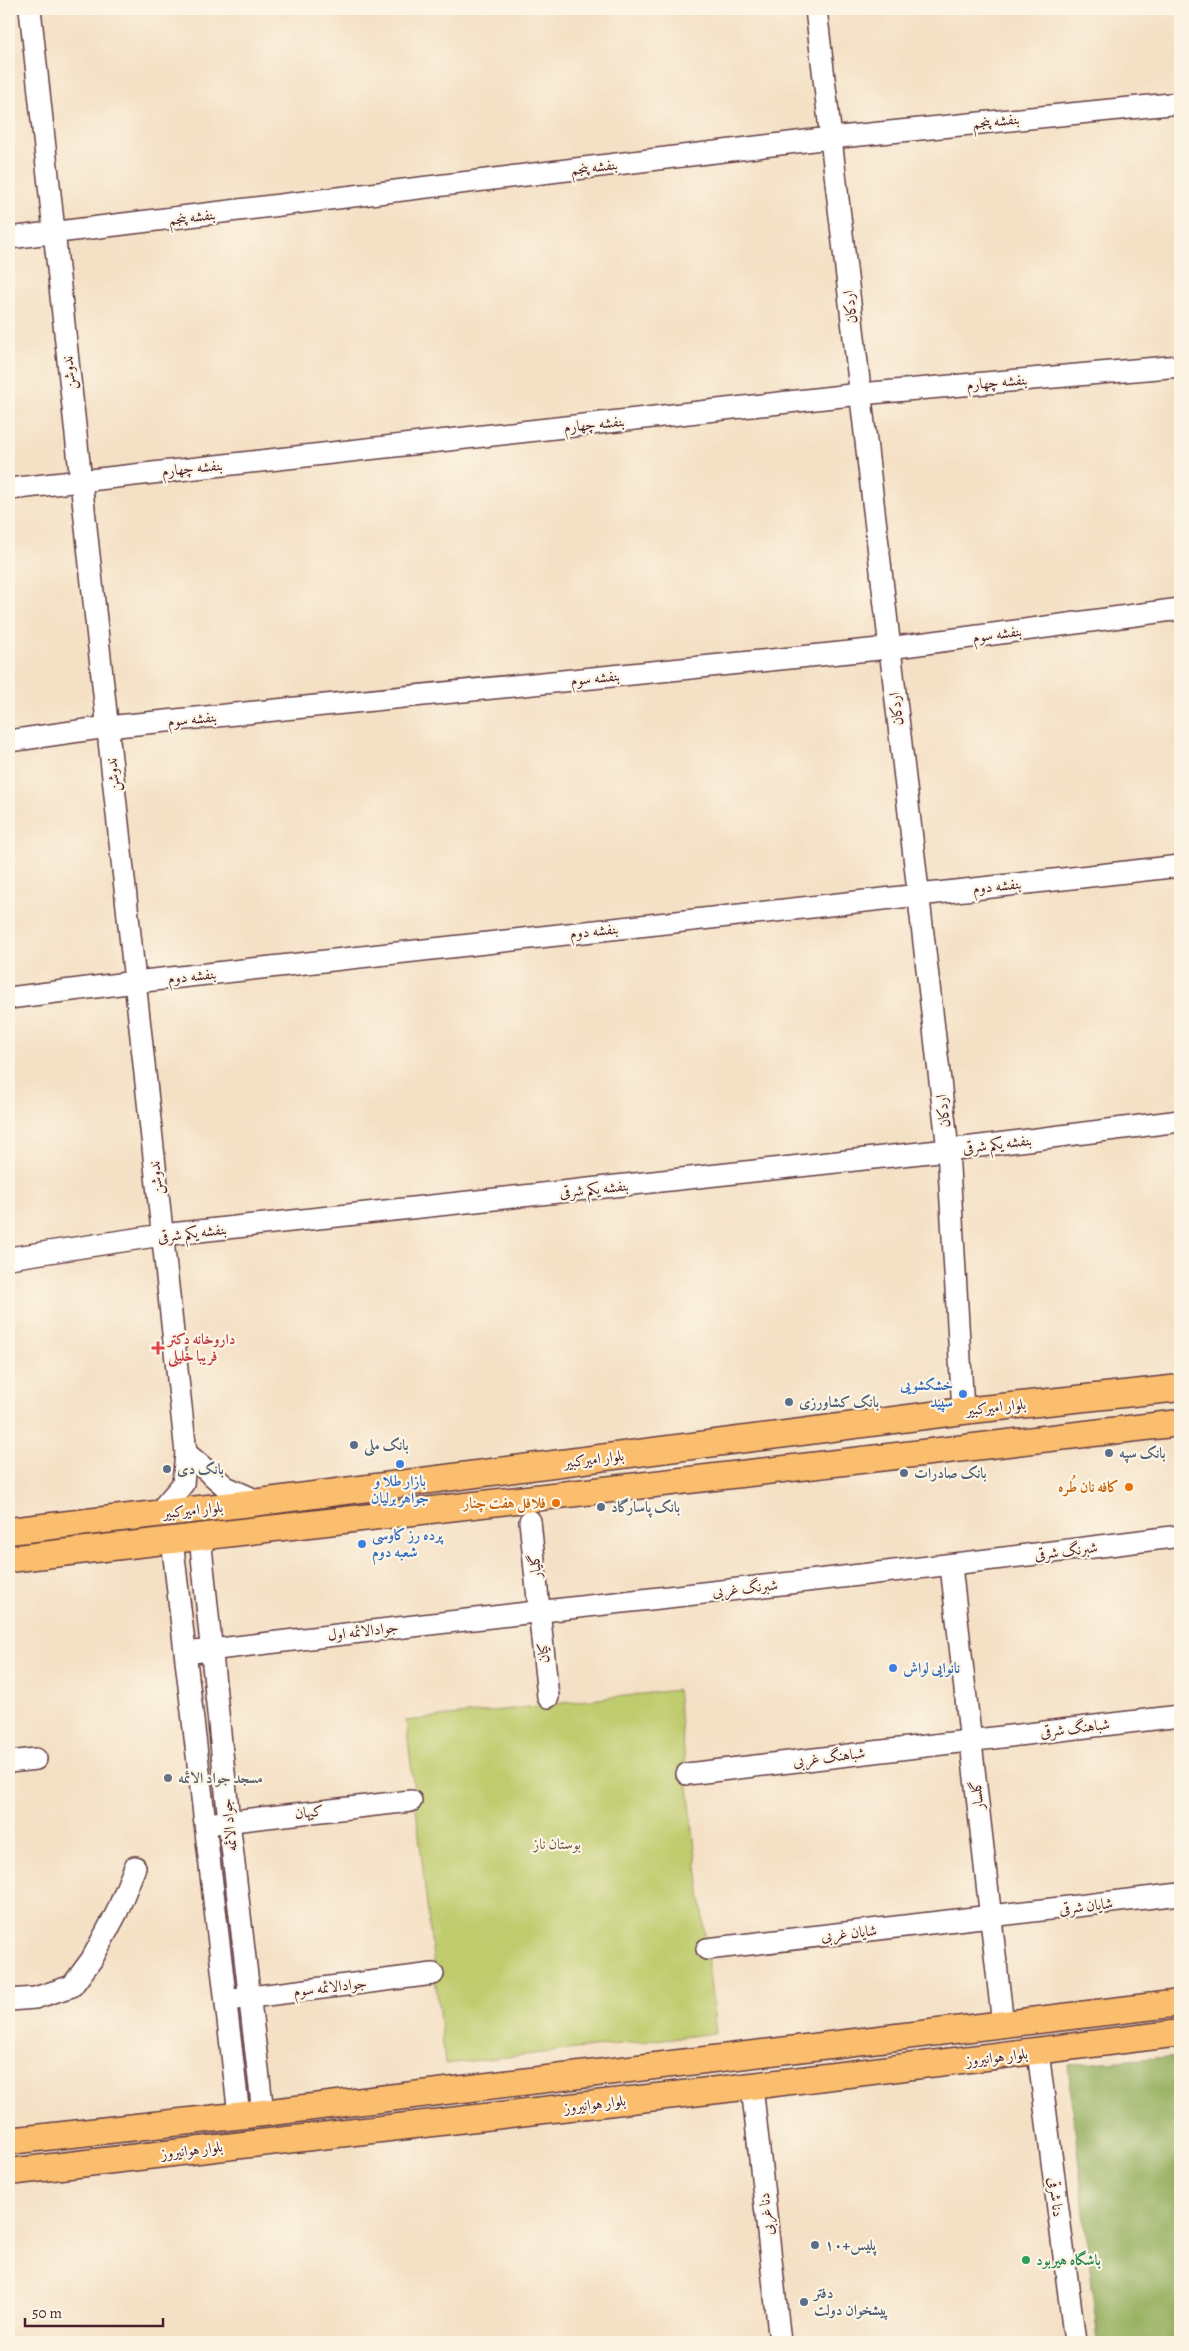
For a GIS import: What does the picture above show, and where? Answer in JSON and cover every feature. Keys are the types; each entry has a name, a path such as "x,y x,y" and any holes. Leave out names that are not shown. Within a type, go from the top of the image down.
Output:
{"main road":[{"name":"بلوار امیرکبیر","path":"9,1532 260,1502 962,1411 1180,1388"},
{"name":"بلوار امیرکبیر","path":"9,1559 1180,1423"},
{"name":"بلوار هوانیروز","path":"9,2141 251,2114 1180,2003"},
{"name":"بلوار هوانیروز","path":"9,2172 752,2086 1180,2033"}],"street":[{"name":"ندوشن","path":"30,9 186,1454 183,1484 158,1513"},
{"name":"اردکان","path":"816,9 948,1150 962,1411"},
{"name":"بنفشه پنجم","path":"9,238 830,138 1180,103"},
{"name":"بنفشه چهارم","path":"9,489 860,394 1180,366"},
{"name":"بنفشه سوم","path":"9,741 107,728 890,648 1180,609"},
{"name":"بنفشه دوم","path":"9,998 135,982 1180,866"},
{"name":"بنفشه یکم شرقی","path":"9,1258 162,1235 948,1150 1180,1120"},
{"path":"186,1454 226,1486 260,1502"},
{"name":"گلیار","path":"530,1521 539,1610"},
{"name":"شبرنگ شرقی","path":"951,1566 1180,1536"},
{"name":"جواد الائمه","path":"200,1537 228,1821 238,1999 251,2114"},
{"name":"جواد الائمه","path":"172,1540 207,1824 238,1999"},
{"name":"شبرنگ غربی","path":"539,1610 951,1566"},
{"name":"گلسار","path":"951,1566 1003,2025"},
{"name":"جوادالائمه اول","path":"186,1653 539,1610"},
{"name":"کیان","path":"539,1610 548,1697"},
{"name":"شباهنگ شرقی","path":"971,1740 1180,1716"},
{"name":"شباهنگ غربی","path":"687,1774 971,1740"},
{"path":"9,1762 36,1759"},
{"name":"کیهان","path":"207,1824 411,1801"},
{"path":"9,2000 35,1998 72,1986 92,1959 117,1912 135,1867"},
{"name":"شایان شرقی","path":"991,1917 1180,1894"},
{"name":"شایان غربی","path":"707,1949 991,1917"},
{"name":"جوادالائمه سوم","path":"238,1999 433,1974"},
{"name":"دنا شرقی","path":"1038,2052 1075,2342"},
{"name":"دنا غربی","path":"752,2086 780,2342"}],"green space":[{"name":"بوستان ناز","path":"677,1690 716,2033 445,2064 406,1721"},
{"path":"1180,2056 1180,2342 1098,2342 1068,2065"}],"place":[{"name":"داروخانه دکتر فریبا خلیلی","path":"158,1348"},
{"name":"خشکشویی سپید","path":"963,1394"},
{"name":"بانک کشاورزی","path":"789,1402"},
{"name":"بانک ملی","path":"354,1445"},
{"name":"بانک سپه","path":"1109,1453"},
{"name":"بازار طلا و جواهر برلیان","path":"400,1464"},
{"name":"بانک دی","path":"167,1469"},
{"name":"بانک صادرات","path":"904,1473"},
{"name":"کافه نان طُره","path":"1129,1487"},
{"name":"فلافل هفت چنار","path":"556,1503"},
{"name":"بانک پاسارگاد","path":"601,1507"},
{"name":"پرده رز کاوسی شعبه دوم","path":"362,1544"},
{"name":"نانوایی لواش","path":"893,1668"},
{"name":"مسجد جواد الائمه","path":"168,1778"},
{"name":"پلیس+۱۰","path":"815,2245"},
{"name":"باشگاه هیربود","path":"1026,2260"},
{"name":"دفتر پیشخوان دولت","path":"804,2302"}]}
